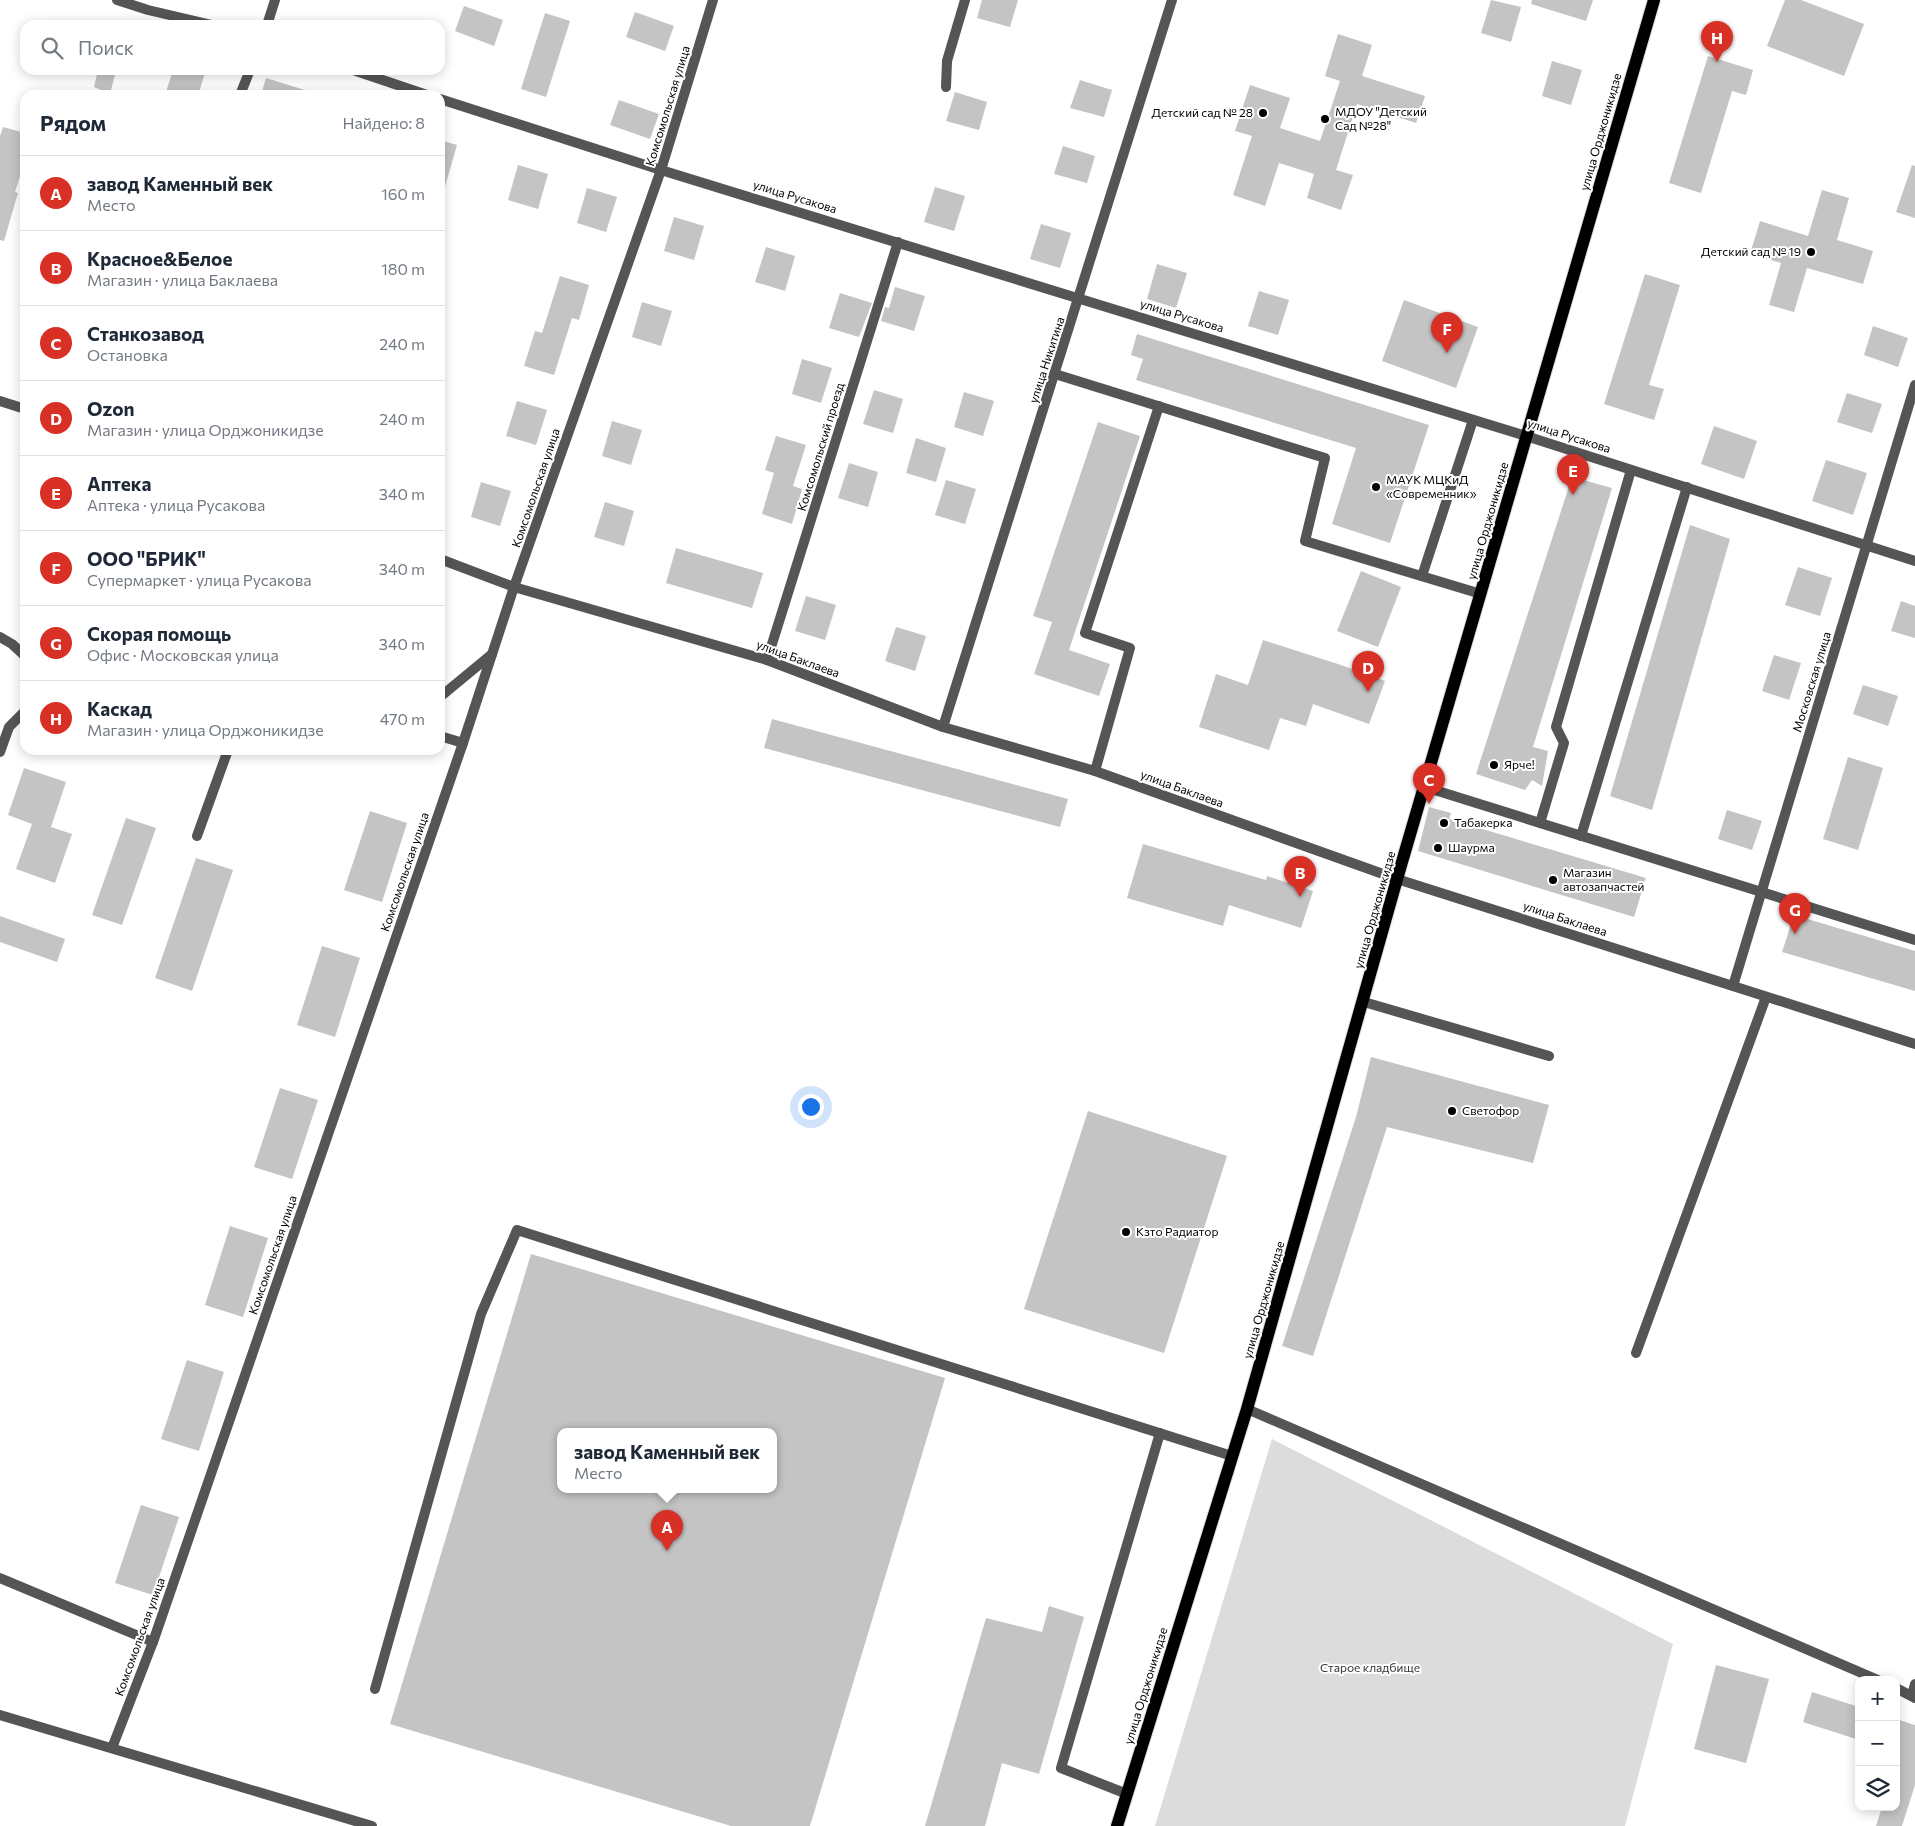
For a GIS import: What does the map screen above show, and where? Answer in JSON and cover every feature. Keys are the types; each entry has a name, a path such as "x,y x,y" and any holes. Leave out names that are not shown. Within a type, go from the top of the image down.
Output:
{"main road":[{"name":"улица Орджоникидзе","path":"1117,1826 1247,1409 1364,1002 1397,879 1426,787 1526,436 1654,0"}],"street":[{"path":"117,0 148,10 191,20"},
{"path":"269,20 275,0"},
{"name":"Комсомольская улица","path":"112,1748 153,1642 463,744 514,587 661,170 713,0"},
{"path":"946,87 947,62 965,0"},
{"name":"улица Никитина","path":"943,727 1056,374 1172,0"},
{"path":"242,90 248,75"},
{"path":"368,75 412,90"},
{"name":"улица Русакова","path":"445,101 661,170 1080,297 1526,436 1915,561"},
{"name":"Комсомольский проезд","path":"767,660 898,242"},
{"path":"1056,374 1325,458 1305,541 1481,594"},
{"name":"Московская улица","path":"1734,986 1915,386"},
{"path":"0,401 20,407"},
{"path":"1095,771 1130,648 1085,634 1159,406"},
{"path":"1422,576 1474,420"},
{"path":"1540,823 1564,743 1556,727 1631,470"},
{"path":"1581,836 1687,488"},
{"name":"улица Баклаева","path":"445,561 514,587 767,660 943,727 1095,771 1397,879 1915,1044"},
{"path":"0,637 20,651"},
{"path":"445,693 492,654"},
{"path":"0,752 9,727 20,717"},
{"path":"445,738 463,744"},
{"path":"197,836 226,755"},
{"path":"1426,787 1762,894 1915,940"},
{"path":"1636,1353 1766,997"},
{"path":"1364,1002 1549,1056"},
{"path":"375,1689 481,1314 517,1230 1232,1456"},
{"path":"1247,1409 1869,1676"},
{"path":"1127,1794 1061,1768 1160,1433"},
{"path":"0,1578 153,1642"},
{"path":"1900,1690 1914,1696 1915,1684"},
{"path":"0,1715 372,1826"}],"green space":[{"name":"Старое кладбище","path":"1272,1439 1673,1644 1625,1826 1155,1826"}],"building":[{"path":"982,0 1018,0 1010,27 977,18"},
{"path":"1491,0 1521,7 1511,42 1481,33"},
{"path":"1532,0 1593,0 1586,21 1531,4"},
{"path":"1785,0 1801,0 1864,24 1844,76 1767,46"},
{"path":"464,6 503,20 494,46 455,31"},
{"path":"635,12 674,26 665,51 626,37"},
{"path":"545,13 570,21 546,97 521,89"},
{"name":"Детский сад № 28","path":"1338,34 1372,45 1362,76 1425,96 1416,123 1357,104 1336,170 1353,175 1341,210 1307,198 1314,174 1279,163 1265,206 1233,195 1252,136 1235,131 1250,85 1290,98 1280,128 1320,141 1340,81 1325,76"},
{"path":"1708,56 1753,70 1746,95 1732,91 1701,193 1669,183"},
{"path":"1552,61 1582,70 1571,105 1542,96"},
{"path":"97,75 115,75 111,90 101,90 94,87"},
{"path":"171,75 204,75 200,90 167,90"},
{"path":"266,78 305,90 262,90"},
{"path":"1080,80 1112,90 1104,117 1070,108"},
{"path":"955,92 987,102 979,130 946,121"},
{"path":"619,100 659,114 650,139 610,125"},
{"path":"3,127 20,132 20,176 15,192 18,193 4,241 0,240 0,136"},
{"path":"445,141 457,145 445,187"},
{"path":"1063,146 1095,156 1087,183 1054,174"},
{"path":"518,165 548,174 538,209 508,200"},
{"path":"1912,165 1915,166 1915,218 1896,212"},
{"path":"935,187 965,196 954,231 924,222"},
{"path":"587,188 617,197 606,232 577,223"},
{"name":"Детский сад № 19","path":"1822,190 1849,198 1837,240 1873,251 1863,284 1807,268 1794,312 1769,305 1781,263 1750,254 1760,221 1808,236"},
{"path":"674,217 704,226 694,260 664,251"},
{"path":"1041,224 1071,233 1060,268 1030,259"},
{"path":"766,247 795,256 785,291 755,282"},
{"path":"1157,264 1187,273 1176,308 1147,299"},
{"path":"1645,274 1680,285 1649,385 1664,389 1654,420 1604,404"},
{"path":"560,276 589,285 579,320 572,318 554,375 524,366 535,331 542,333"},
{"path":"895,287 925,296 914,331 881,321 885,307 889,308"},
{"path":"1259,291 1289,300 1278,335 1248,326"},
{"path":"840,293 872,303 859,337 829,328"},
{"path":"1404,300 1478,327 1456,388 1382,361"},
{"path":"642,302 672,311 661,346 632,337"},
{"path":"1873,326 1908,338 1898,367 1864,355"},
{"path":"1137,334 1429,425 1390,543 1332,524 1356,448 1136,380 1143,359 1131,355"},
{"path":"802,359 832,368 821,403 792,394"},
{"path":"874,390 903,399 893,433 863,424"},
{"path":"964,392 994,401 983,436 954,427"},
{"path":"1847,393 1882,404 1872,433 1837,422"},
{"path":"517,401 547,410 536,445 506,436"},
{"path":"612,421 642,430 631,465 602,456"},
{"path":"1098,422 1140,436 1069,650 1110,664 1099,696 1034,674 1052,622 1033,616"},
{"path":"1714,426 1757,441 1744,479 1701,464"},
{"path":"776,436 806,445 793,486 802,489 792,524 762,514 774,473 765,470"},
{"path":"916,438 946,448 936,482 906,473"},
{"path":"1826,460 1867,473 1853,515 1812,501"},
{"path":"849,463 878,472 868,507 838,498"},
{"path":"1572,477 1612,488 1533,747 1548,751 1542,786 1532,780 1525,790 1476,774"},
{"path":"946,480 976,489 965,524 935,515"},
{"path":"481,482 511,491 500,526 471,517"},
{"path":"605,502 634,511 624,546 594,537"},
{"path":"1690,525 1730,539 1652,810 1610,796"},
{"path":"676,548 763,573 752,608 666,583"},
{"path":"1798,567 1832,578 1820,616 1785,605"},
{"path":"1361,571 1401,587 1378,647 1337,631"},
{"path":"806,596 836,605 825,640 795,631"},
{"path":"1901,601 1915,606 1915,638 1891,631"},
{"path":"896,627 926,636 915,671 885,661"},
{"path":"1263,640 1385,681 1369,724 1313,704 1306,726 1280,718 1269,750 1199,727 1216,674 1248,685"},
{"path":"1774,655 1801,663 1789,700 1762,691"},
{"path":"1863,685 1898,696 1888,726 1853,714"},
{"path":"772,719 1068,799 1060,827 764,748"},
{"path":"1848,757 1883,768 1858,850 1823,839"},
{"path":"24,768 66,782 51,827 72,834 55,883 16,869 32,824 8,815"},
{"path":"1429,807 1451,813 1449,819 1646,878 1634,917 1418,851"},
{"path":"1727,810 1762,821 1752,850 1718,839"},
{"path":"370,811 407,823 382,902 344,890"},
{"path":"126,818 156,828 122,925 92,915"},
{"path":"1143,844 1266,880 1267,876 1313,891 1301,928 1229,905 1223,926 1127,898"},
{"path":"196,858 233,870 192,991 155,978"},
{"path":"1794,915 1915,951 1915,991 1782,952"},
{"path":"0,916 65,939 57,962 0,942"},
{"path":"322,946 360,958 335,1037 297,1025"},
{"path":"1371,1057 1549,1105 1533,1163 1387,1127 1313,1356 1282,1346 1356,1117"},
{"path":"280,1088 318,1100 292,1179 254,1167"},
{"name":"Кзто Радиатор","path":"1088,1111 1227,1156 1164,1353 1024,1309"},
{"path":"230,1226 268,1238 243,1317 205,1305"},
{"path":"531,1254 945,1378 810,1826 731,1826 390,1724"},
{"path":"187,1360 224,1372 199,1451 161,1439"},
{"path":"141,1505 179,1517 153,1595 115,1583"},
{"path":"1049,1606 1084,1617 1039,1774 1002,1763 985,1826 925,1826 986,1618 1042,1632"},
{"path":"1716,1665 1769,1679 1746,1763 1694,1749"},
{"path":"1812,1692 1855,1706 1855,1739 1803,1722"},
{"path":"1900,1720 1915,1725 1915,1785 1902,1826 1876,1826 1881,1811 1900,1811"}],"place":[{"name":"Каскад","path":"1717,62"},
{"name":"Детский сад № 28","path":"1263,113"},
{"name":"МДОУ \"Детский Сад №28\"","path":"1325,119"},
{"name":"Детский сад № 19","path":"1811,252"},
{"name":"ООО \"БРИК\"","path":"1447,353"},
{"name":"МАУК МЦКиД «Современник»","path":"1376,487"},
{"name":"Аптека","path":"1573,495"},
{"name":"Ozon","path":"1368,692"},
{"name":"Ярче!","path":"1494,765"},
{"name":"Станкозавод","path":"1429,804"},
{"name":"Табакерка","path":"1444,823"},
{"name":"Шаурма","path":"1438,848"},
{"name":"Магазин автозапчастей","path":"1553,880"},
{"name":"Красное&Белое","path":"1300,897"},
{"name":"Скорая помощь","path":"1795,934"},
{"name":"Светофор","path":"1452,1111"},
{"name":"Кзто Радиатор","path":"1126,1232"},
{"name":"завод Каменный век","path":"667,1551"}]}
